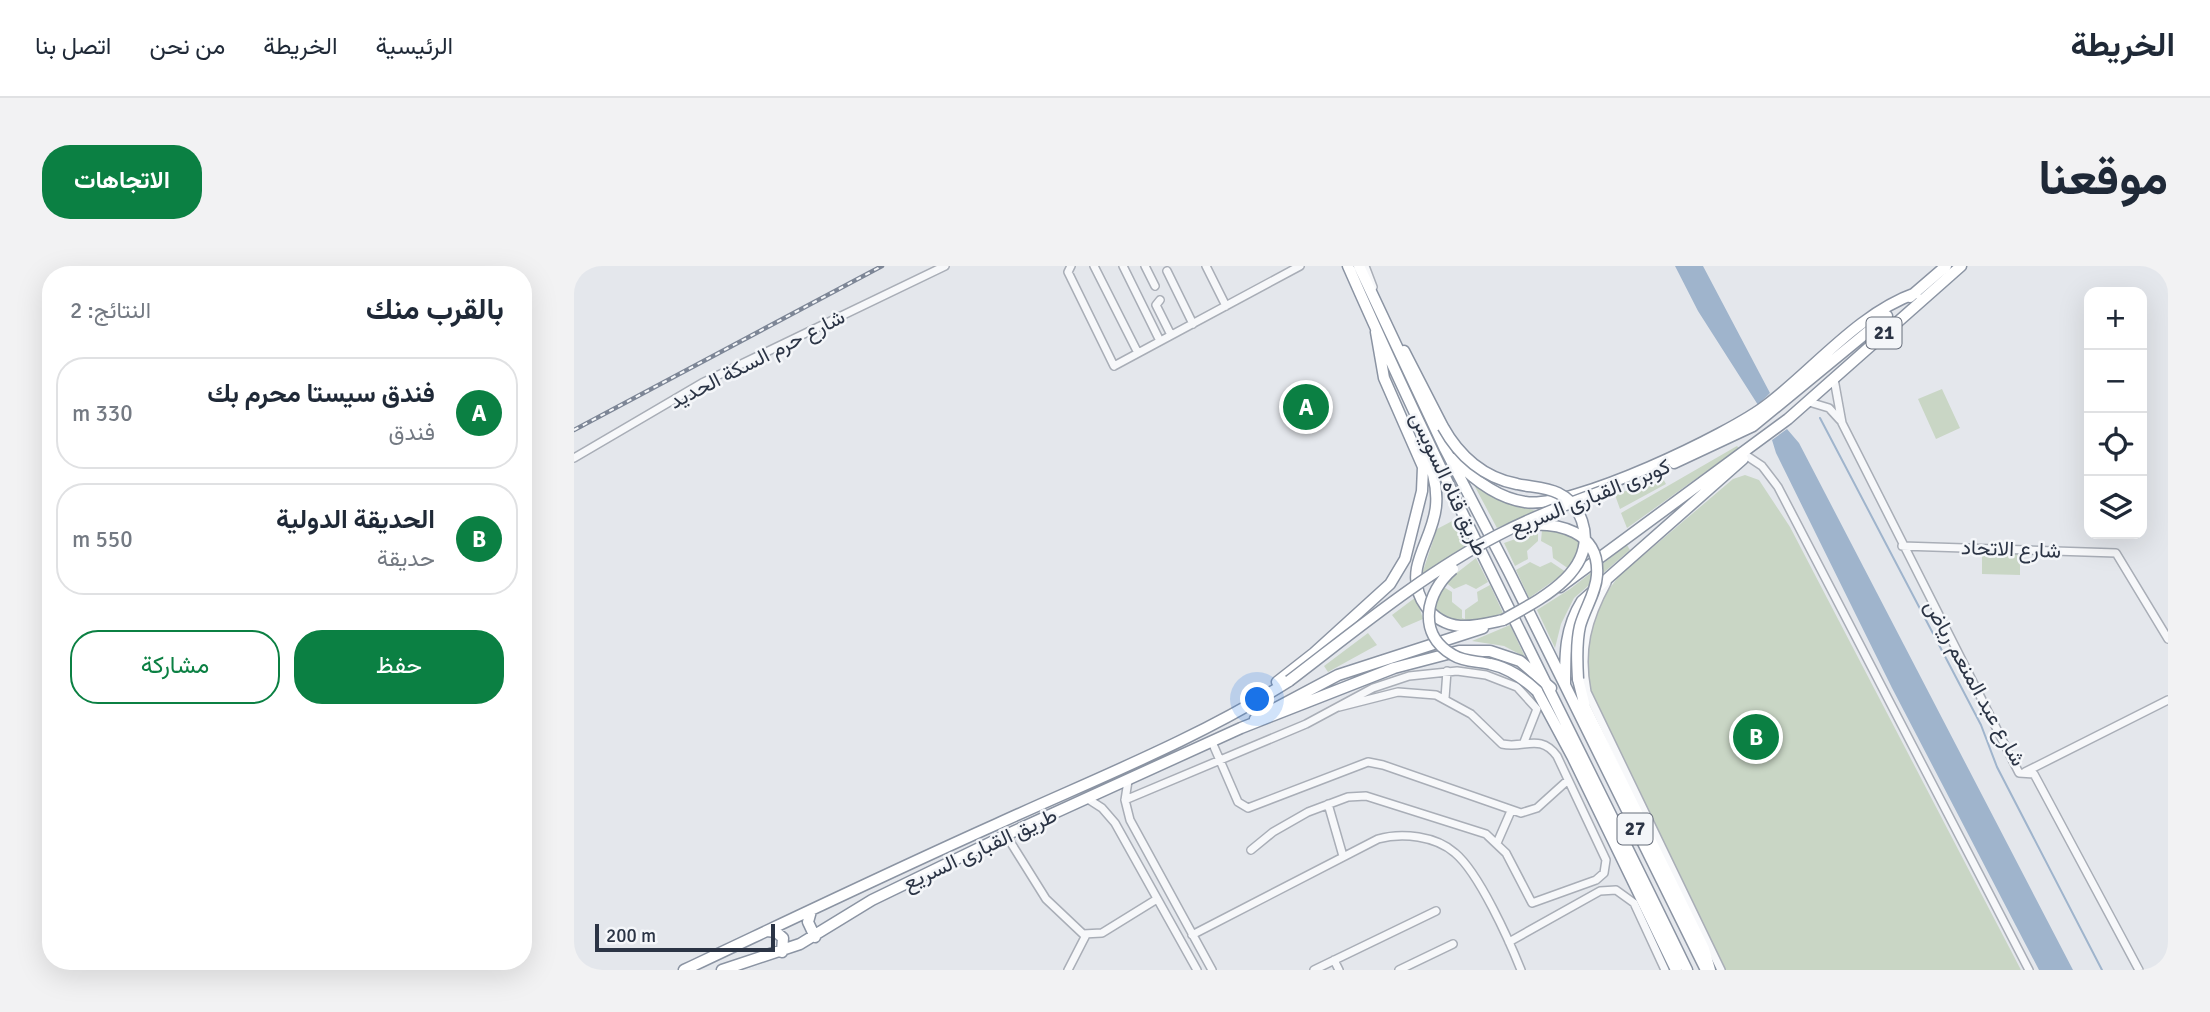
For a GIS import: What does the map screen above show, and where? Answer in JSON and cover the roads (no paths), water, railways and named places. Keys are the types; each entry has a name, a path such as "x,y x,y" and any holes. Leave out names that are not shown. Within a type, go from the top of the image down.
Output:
{"highway":[{"name":"طريق قناه السويس","path":"1359,266 1445,449 1565,687"},
{"name":"21","path":"1916,293 1946,266"},
{"name":"21","path":"1809,402 1961,266"},
{"name":"طريق قناه السويس","path":"1351,271 1494,580 1551,688"},
{"name":"كوبرى القبارى السريع","path":"1070,791 1262,698 1463,555 1517,526 1712,448 1753,426 1916,293"},
{"path":"1445,449 1473,477 1514,500 1541,503 1567,497 1658,463 1738,425 1779,395 1854,332 1895,302 1916,293"},
{"path":"1070,791 1090,777 1284,677 1337,633 1397,576 1405,559 1424,475 1420,459 1384,378 1375,324"},
{"path":"1393,339 1413,365 1443,427 1463,455 1481,470 1501,480 1558,494 1577,510 1585,533 1584,550 1573,570 1552,593"},
{"path":"1377,346 1432,467 1437,497 1432,528 1418,566 1417,583 1422,601 1433,614 1455,625 1503,620"},
{"name":"كوبرى القبارى السريع","path":"1241,728 1310,689 1355,668 1450,641 1503,620 1552,593 1809,402"},
{"path":"1565,687 1566,641 1573,614 1582,601 1747,456 1767,435"},
{"path":"1517,526 1547,523 1570,528 1586,540 1595,556 1597,575 1580,628 1577,672 1585,707 1704,950 1708,970"},
{"path":"1463,555 1432,594 1428,616 1434,636 1441,647 1458,658 1499,667 1523,679 1544,701 1676,970"},
{"path":"1241,728 1394,668 1459,651 1490,651 1511,656 1536,673 1551,688"},
{"name":"27","path":"1565,687 1708,970"},
{"name":"27","path":"1551,688 1687,970"},
{"name":"طريق القبارى السريع","path":"722,970 782,952 815,937 873,900 1006,835 1241,728"},
{"name":"طريق القبارى السريع","path":"684,970 1070,791"},
{"path":"811,911 808,922 815,937"},
{"path":"766,931 780,934 784,943 782,952"}],"street":[{"name":"شارع حرم السكة الحديد","path":"574,458 702,383 945,266"},
{"path":"1094,266 1138,353"},
{"path":"1123,266 1160,341"},
{"path":"1145,266 1155,286"},
{"path":"1206,266 1226,306"},
{"path":"1070,267 1068,272 1114,366 1300,266"},
{"name":"طريق قناه السويس","path":"1341,266 1351,271"},
{"name":"طريق قناه السويس","path":"1365,266 1373,295"},
{"path":"1167,271 1194,324"},
{"path":"1160,300 1156,305 1171,335"},
{"name":"شارع عبد المنعم رياض","path":"1834,379 1842,423"},
{"name":"شارع عبد المنعم رياض","path":"1809,402 1829,408 1842,423 1902,546 2021,774 2034,774 2139,970"},
{"path":"1747,456 1768,472 1778,487 2029,970"},
{"name":"شارع الاتحاد","path":"1902,546 2119,554 2168,639"},
{"path":"1615,570 1595,605 1586,628 1583,653 1587,692 1721,970"},
{"path":"1445,698 1447,671"},
{"path":"1125,800 1339,707 1385,683 1447,671 1486,675 1524,692 1537,709 1524,742"},
{"path":"1251,850 1285,824 1328,804 1353,796 1372,797 1474,829 1497,843 1534,903 1602,876 1606,860 1552,749 1540,742 1511,745 1498,742 1471,714 1445,698 1427,693 1398,692 1339,707"},
{"path":"2021,774 2168,700"},
{"path":"1212,742 1238,802 1248,808 1368,762 1511,811 1533,810 1569,780"},
{"path":"1128,781 1125,800 1133,828 1212,970"},
{"path":"1087,799 1111,817 1197,970"},
{"path":"1328,804 1343,856"},
{"path":"1497,843 1511,811"},
{"path":"1006,835 1046,899 1073,927 1086,935 1102,933 1157,899"},
{"path":"1192,935 1343,856 1392,836 1413,836 1446,846 1466,866 1509,942 1521,970"},
{"path":"1509,942 1600,891 1616,890 1634,903 1665,970"},
{"path":"1314,970 1436,911"},
{"path":"1068,970 1086,935"},
{"path":"1399,970 1453,944"},
{"path":"1334,960 1339,970"}],"water":[{"path":"1675,266 1703,266 1770,393 1758,405 1698,311"},
{"path":"1787,429 1799,443 2073,970 2039,970 1892,688 1776,453 1772,440"}],"waterway":[{"path":"1820,418 1981,725 1997,767 2102,970"}],"railway":[{"path":"574,430 882,266"}],"place":[{"name":"فندق سيستا محرم بك","path":"1306,407"},
{"name":"الحديقة الدولية","path":"1756,737"}]}
